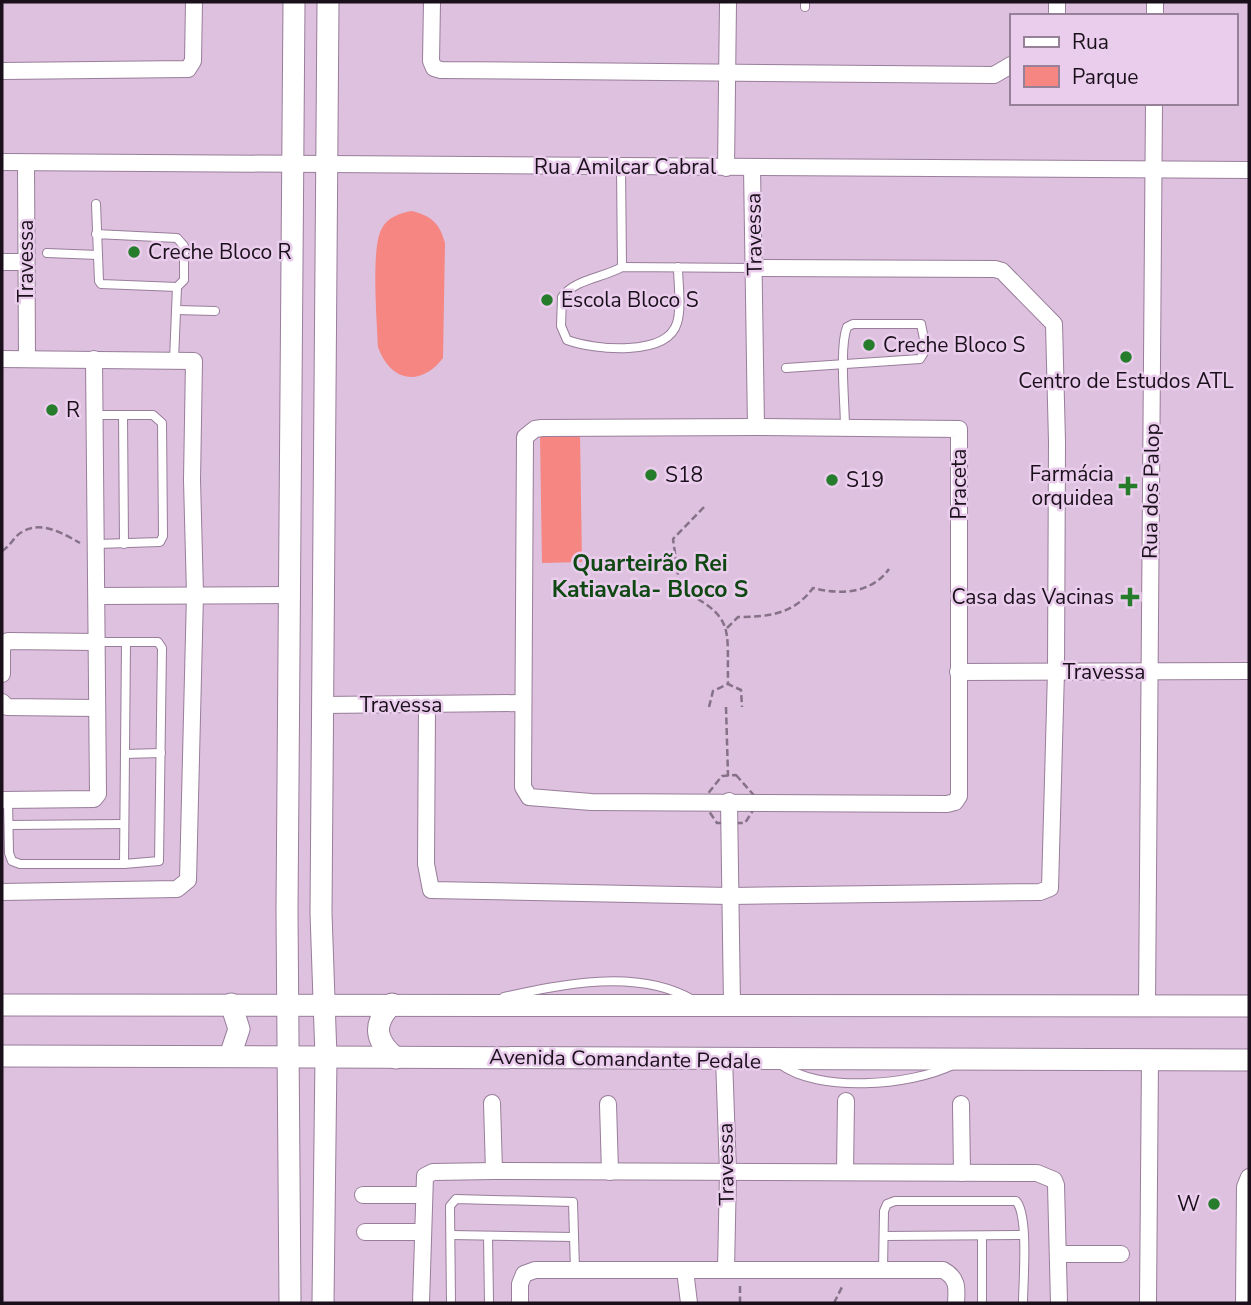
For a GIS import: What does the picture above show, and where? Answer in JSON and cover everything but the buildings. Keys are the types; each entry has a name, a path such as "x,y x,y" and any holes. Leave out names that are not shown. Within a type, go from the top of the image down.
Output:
{"street":[{"path":"2,71 188,69 193,61 194,2"},
{"path":"289,1303 289,595 294,2"},
{"path":"323,1303 326,1057 323,705 328,2"},
{"path":"432,2 431,61 436,70 500,73 994,75 1010,66"},
{"name":"Travessa","path":"726,167 728,2"},
{"name":"Rua dos Palop","path":"1147,1005 1154,105"},
{"name":"Rua Amilcar Cabral","path":"2,162 1249,170"},
{"name":"Travessa","path":"26,163 27,359"},
{"name":"Travessa","path":"752,167 756,427"},
{"path":"2,262 25,262"},
{"path":"427,705 426,864 430,890 730,896 1045,891 1052,880 1056,671 1057,442 1054,324 1002,271 995,269 754,268"},
{"path":"2,359 194,361 192,480 195,594 188,880 177,889 2,892"},
{"path":"5,800 96,798 98,596 94,359"},
{"name":"Praceta","path":"542,428 845,428 959,429 958,672 961,791 956,802 591,802 529,797 523,787 522,703 523,444 529,432 542,428"},
{"path":"98,596 289,595"},
{"path":"2,674 2,646 8,641 96,642"},
{"name":"Travessa","path":"958,672 1249,671"},
{"path":"2,702 7,707 96,708"},
{"name":"Travessa","path":"323,705 522,703"},
{"path":"729,801 732,1005"},
{"path":"2,1005 324,1003 1249,1006"},
{"path":"230,1056 239,1029 231,1004"},
{"path":"392,1004 380,1020 377,1035 382,1045 396,1058"},
{"name":"Avenida Comandante Pedale","path":"2,1056 724,1058 775,1061 1249,1060"},
{"name":"Travessa","path":"724,1058 733,1270"},
{"path":"1148,1303 1150,1059"},
{"path":"845,1172 846,1101"},
{"path":"492,1103 494,1171"},
{"path":"608,1104 610,1172"},
{"path":"961,1104 962,1173"},
{"path":"421,1303 424,1178 433,1172 494,1171 1037,1173 1054,1180 1059,1303"},
{"path":"1244,1303 1245,1187 1249,1177"},
{"path":"363,1195 424,1195"},
{"path":"365,1232 422,1232"},
{"path":"1059,1254 1121,1254"},
{"path":"520,1303 520,1284 524,1274 535,1270 847,1269 943,1270 951,1274 957,1283 956,1303"},
{"path":"685,1270 689,1303"}],"lane":[{"path":"621,167 622,267"},
{"path":"96,204 101,284 177,287"},
{"path":"96,234 177,238 184,246 184,280 177,287 174,360"},
{"path":"47,253 98,255"},
{"path":"678,267 678,322 668,338 653,346 632,347 585,347 567,340 561,326 561,307 567,290 622,267 678,267 754,268"},
{"path":"176,310 215,311"},
{"path":"786,368 845,366 920,359 926,349 924,329 915,322 853,324 845,333 845,366 845,428"},
{"path":"94,415 153,415 162,423 163,536 154,544 124,544 97,548"},
{"path":"123,415 124,544"},
{"path":"5,800 12,861 20,864 124,864 159,861 162,648 158,642 96,642"},
{"path":"124,864 126,642"},
{"path":"125,754 161,753"},
{"path":"9,825 124,824"},
{"path":"451,1303 450,1206 456,1199 569,1200 575,1206 575,1270"},
{"path":"883,1270 884,1211 887,1204 895,1201 1016,1201 1021,1208 1023,1235 1023,1303"},
{"path":"451,1235 574,1237"},
{"path":"884,1236 1023,1235"},
{"path":"488,1236 489,1303"},
{"path":"982,1237 982,1303"}],"path":[{"path":"704,507 673,539 680,589 722,615 727,628 728,684"},
{"path":"2,551 21,532 36,527 55,529 97,548"},
{"path":"727,628 738,617 763,617 789,611 813,588 836,594 867,587 884,576 889,569"},
{"path":"709,707 713,691 728,684 741,690 742,707"},
{"path":"726,707 728,776"},
{"path":"834,1303 841,1294 847,1269"},
{"path":"733,1270 740,1303"}],"green space":[{"path":"412,211 425,215 434,222 445,243 443,358 434,368 415,377 398,373 390,367 378,347 375,287 376,253 381,230 398,214"},
{"path":"580,435 582,562 542,563 540,436"}],"place":[{"name":"Creche Bloco R","path":"134,252"},
{"name":"Escola Bloco S","path":"547,300"},
{"name":"Creche Bloco S","path":"869,345"},
{"name":"Centro de Estudos ATL","path":"1126,357"},
{"name":"R","path":"52,410"},
{"name":"S18","path":"651,475"},
{"name":"S19","path":"832,480"},
{"name":"Farmácia orquidea","path":"1128,486"},
{"name":"Casa das Vacinas","path":"1130,597"},
{"name":"W","path":"1214,1204"}],"district":[{"name":"Quarteirão Rei Katiavala- Bloco S","path":"650,576"}]}
